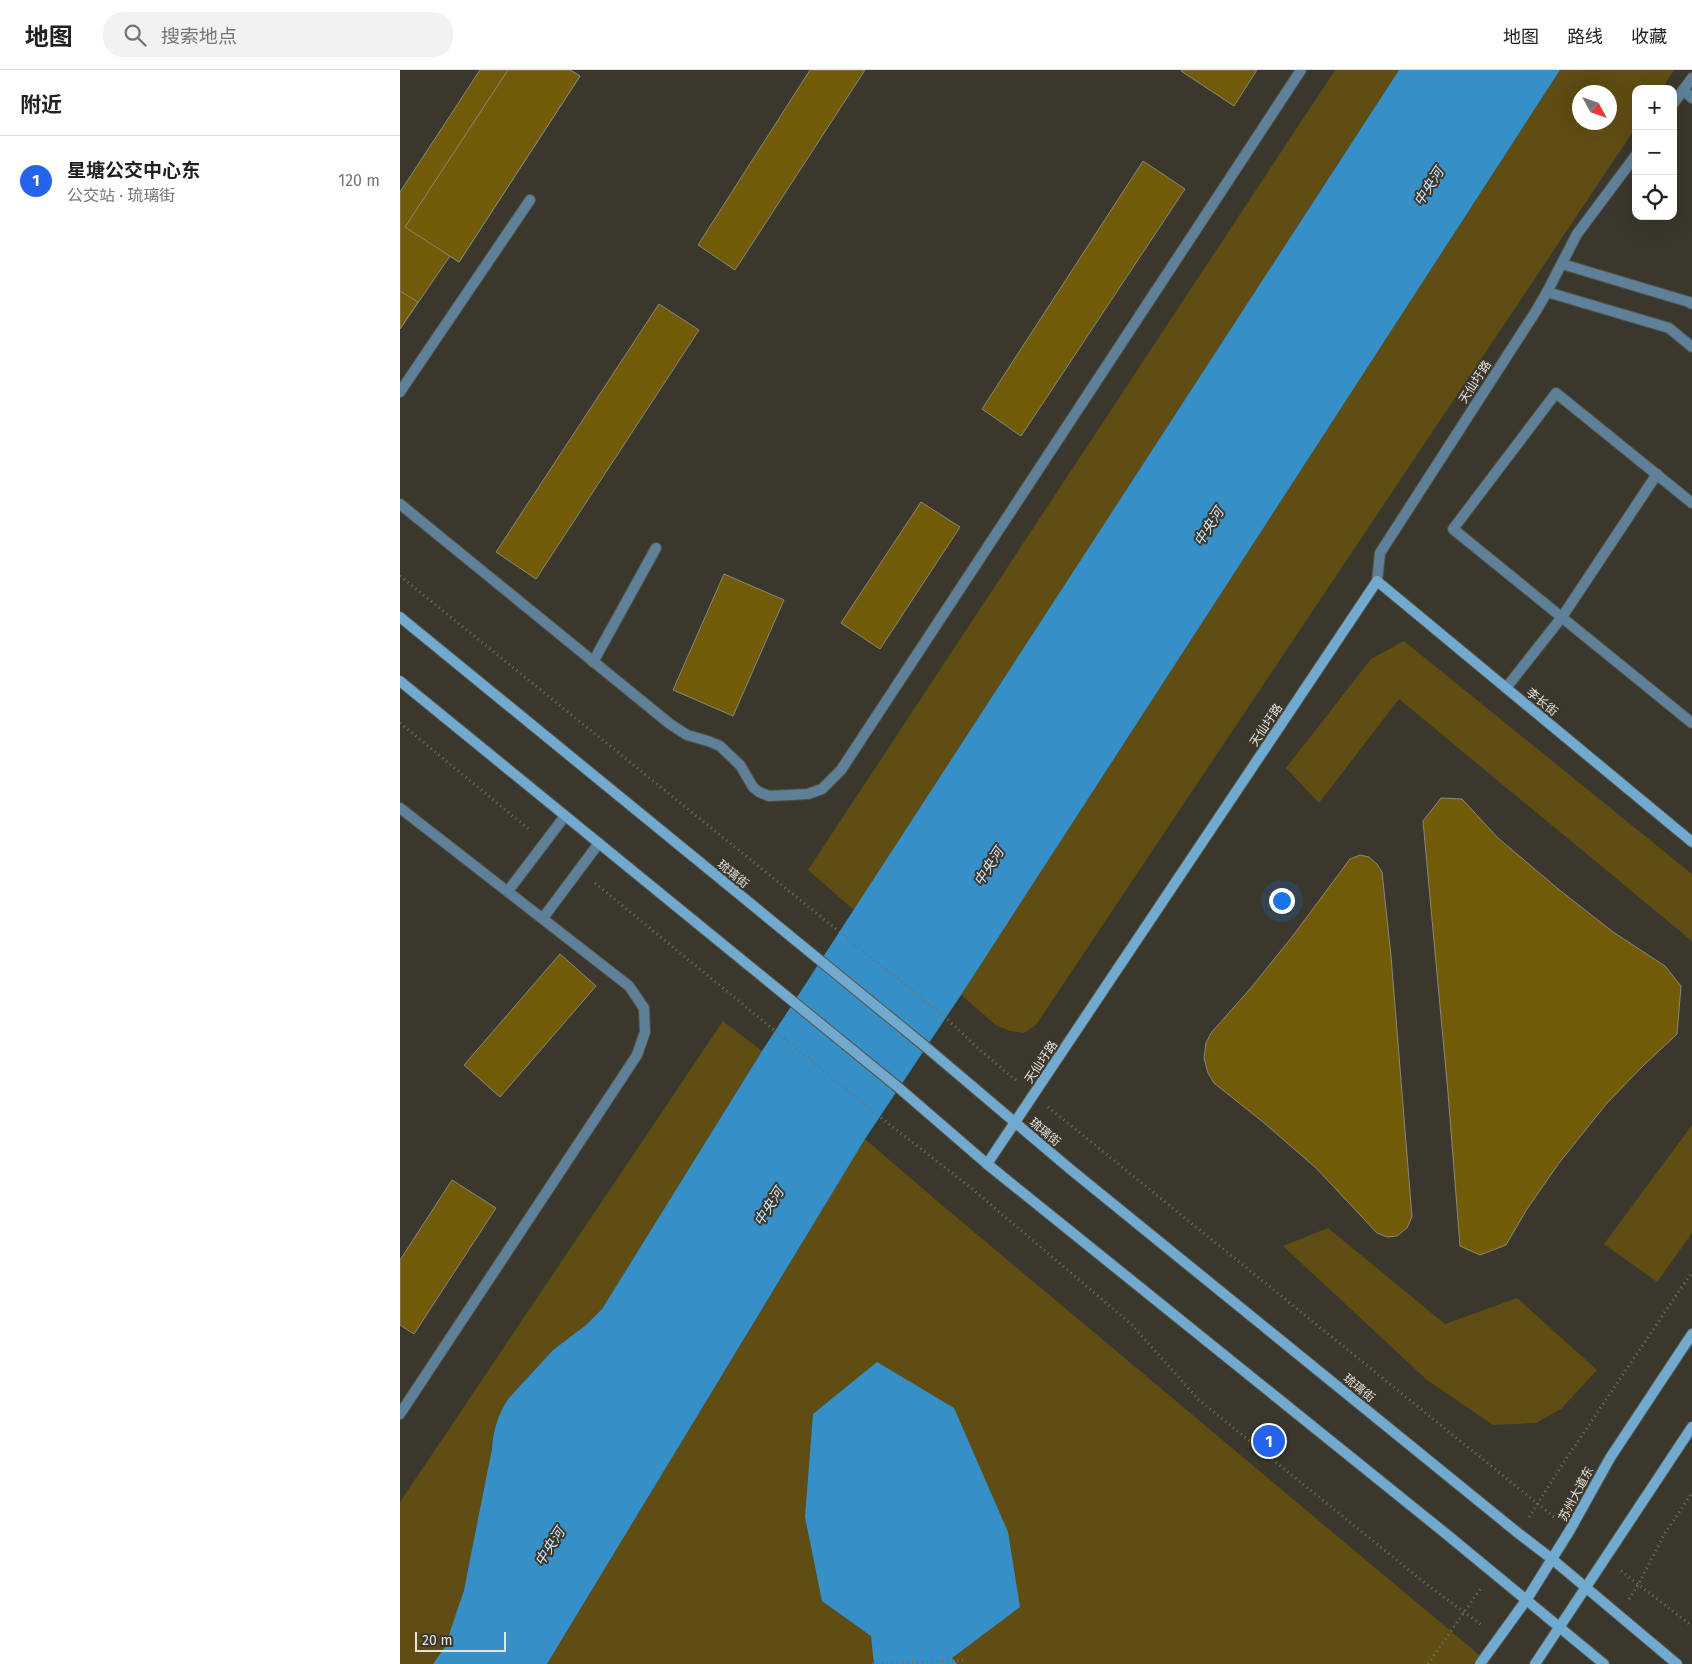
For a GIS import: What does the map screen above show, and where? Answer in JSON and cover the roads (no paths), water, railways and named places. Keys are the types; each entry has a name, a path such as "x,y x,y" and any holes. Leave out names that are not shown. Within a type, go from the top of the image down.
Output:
{"main road":[{"name":"李长街","path":"1376,582 1692,842"},
{"name":"天仙圩路","path":"987,1164 1016,1124 1376,582"},
{"name":"琉璃街","path":"400,617 1016,1124 1552,1559 1677,1664"},
{"path":"400,680 899,1088 987,1164 1604,1664"},
{"name":"苏州大道东","path":"1480,1664 1527,1600 1570,1530 1610,1458 1692,1334"},
{"path":"1535,1664 1692,1427"}],"street":[{"path":"400,504 670,724 687,736 720,746 740,765 753,788 770,796 808,794 822,789 841,770 1301,70"},
{"path":"1677,98 1692,78"},
{"path":"1683,90 1692,98"},
{"name":"天仙圩路","path":"1376,582 1380,553 1536,311 1578,234 1632,160"},
{"path":"400,392 530,200"},
{"path":"1562,264 1691,301"},
{"path":"1547,292 1669,328 1692,347"},
{"path":"1692,503 1556,393 1453,528 1692,722"},
{"path":"1506,688 1562,617 1657,474"},
{"path":"593,662 656,548"},
{"path":"400,808 630,986 644,1008 645,1032 638,1055 400,1414"},
{"path":"508,891 566,816"},
{"path":"543,918 599,843"}],"water":[{"name":"中央河","path":"1399,70 1560,70 961,995 865,1139 547,1664 433,1664 445,1647 464,1590 495,1429 501,1411 508,1399 553,1350 586,1325 602,1309 762,1051"},
{"path":"877,1362 954,1408 1008,1532 1020,1607 952,1658 957,1664 874,1664 871,1636 822,1601 805,1517 813,1414"}],"place":[{"name":"星塘公交中心东","path":"1269,1441"}]}
